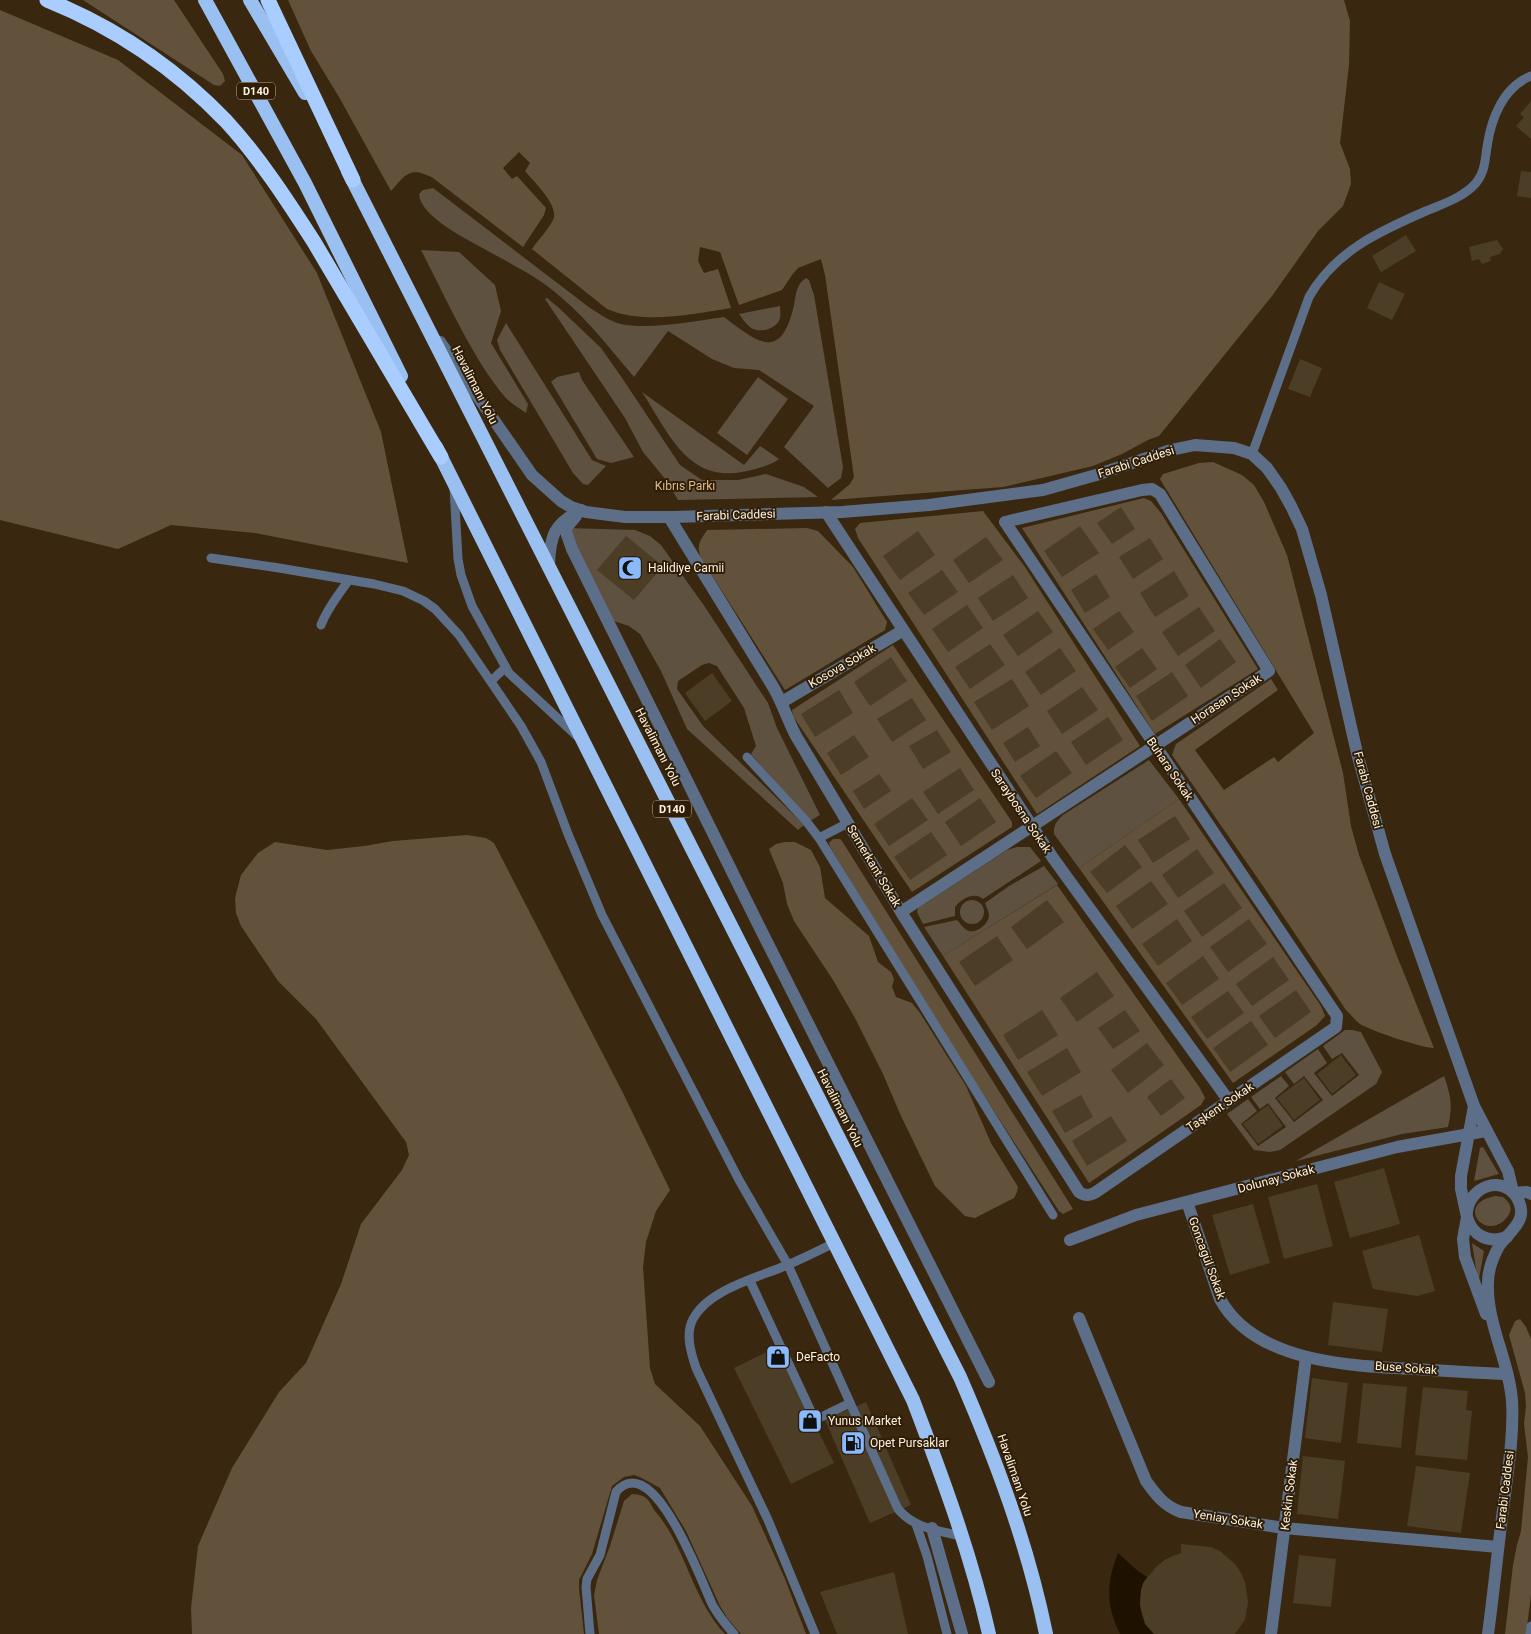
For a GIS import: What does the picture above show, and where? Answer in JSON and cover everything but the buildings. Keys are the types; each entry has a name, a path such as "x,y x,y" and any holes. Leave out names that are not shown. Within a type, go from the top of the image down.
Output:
{"highway":[{"path":"47,0 96,23 132,43 186,84 227,123 252,153 314,242 441,457"},
{"name":"D140","path":"205,0 305,183 913,1400 937,1462 961,1536 989,1634"},
{"name":"Havalimanı Yolu","path":"250,0 293,71 353,180 960,1377 1004,1485 1026,1553 1046,1634"},
{"path":"268,0 353,180"}],"street":[{"name":"Farabi Caddesi","path":"423,318 532,475 561,502 581,510 604,515 669,517 826,512 929,505 1043,490 1171,450 1195,445 1234,448 1252,454 1266,468 1281,488 1292,506 1302,529 1321,596 1357,753 1385,854 1474,1106 1508,1171 1513,1192"},
{"name":"Horasan Sokak","path":"901,912 1268,671 1160,494 1152,489 1005,522"},
{"path":"548,565 551,543 557,528 563,520 581,510"},
{"path":"581,510 565,529 572,549 771,950 989,1382"},
{"name":"Saraybosna Sokak","path":"826,512 1031,827 1229,1101"},
{"name":"Semerkant Sokak","path":"669,517 782,702 790,725 901,912 1078,1192 1084,1195 1096,1192"},
{"name":"Buhara Sokak","path":"1005,522 1338,1016"},
{"name":"Kosova Sokak","path":"782,702 902,631"},
{"name":"Taşkent Sokak","path":"1096,1192 1336,1027 1338,1016"},
{"path":"1474,1106 1461,1176 1461,1189 1467,1214 1471,1227 1482,1237 1492,1240 1506,1237"},
{"name":"Dolunay Sokak","path":"1070,1240 1136,1215 1397,1147 1486,1131"},
{"path":"1499,1347 1472,1280 1465,1257 1463,1239 1469,1202 1473,1194 1488,1185 1498,1185 1513,1192 1527,1192 1531,1194"},
{"path":"1499,1347 1491,1313 1488,1282 1496,1251 1506,1237 1526,1221 1522,1207 1513,1192"},
{"name":"Goncagül Sokak","path":"1187,1202 1214,1282 1226,1310 1244,1328 1258,1337 1306,1357"},
{"name":"Yeniay Sokak","path":"1079,1318 1146,1481 1163,1503 1171,1509 1284,1528 1498,1547"},
{"name":"Farabi Caddesi","path":"1488,1634 1511,1433 1512,1401 1499,1347"},
{"name":"Buse Sokak","path":"1306,1357 1361,1366 1507,1374"},
{"name":"Keskin Sokak","path":"1271,1634 1306,1357"},
{"path":"932,1528 962,1634"}],"lane":[{"path":"1252,454 1309,298 1317,283 1338,260 1368,239 1448,202 1467,191 1476,183 1483,173 1487,146 1495,116 1504,96 1531,76"},
{"path":"454,483 460,575 472,606 505,668 522,686 584,742"},
{"path":"211,558 374,584 403,591 424,601 435,609 459,635 521,726 535,750 549,781 574,850 602,914 739,1180 788,1265 898,1509 916,1524 961,1536"},
{"path":"321,625 327,609 348,581"},
{"path":"491,681 505,668"},
{"path":"748,757 819,838 1053,1215"},
{"path":"819,838 848,823"},
{"path":"815,1634 778,1541 696,1368 689,1333 693,1320 714,1297 834,1243"},
{"path":"750,1281 815,1420 850,1403"},
{"path":"590,1634 587,1578 600,1555 616,1492 620,1487 627,1484 637,1484 654,1493 665,1507 680,1533 714,1608 734,1634"},
{"path":"916,1524 928,1556 948,1634"},
{"path":"1530,1634 1531,1626"}],"green space":[{"path":"433,188 590,308 621,324 645,326 686,323 724,317 757,339 766,342 775,341 782,335 789,323 798,287 806,278 809,280 814,295 843,467 841,478 828,488 784,447 814,406 759,370 734,368 712,359 668,331 634,377 591,326 554,291 526,272 459,235 437,220 422,203 419,194 423,190"},
{"path":"421,250 459,252 495,285 501,311 491,343 528,404 526,413 505,397 481,364"},
{"name":"Kıbrıs Parkı","path":"547,298 601,348 680,465 702,480 738,480 766,474 804,487 818,497 678,500 666,480 643,452 625,418 545,299"},
{"path":"780,306 779,322 765,330 751,328 739,314"},
{"path":"506,323 592,460 606,466 588,485 583,484 573,473 500,350 497,340"},
{"path":"579,372 582,380 634,457 611,463 597,459 551,382 557,377"},
{"path":"758,377 788,399 747,455 717,433"},
{"path":"642,392 744,465 760,446 779,459 768,465 747,471 727,473 710,470 695,463 682,452 672,439"},
{"path":"568,528 635,530 650,536 661,545 705,607 768,703 777,728 820,815 810,821 751,754 756,746 744,708 717,666 709,663 702,665 678,681 677,689 703,726 804,825 798,830 687,729 661,671 640,634 629,626 614,621"},
{"path":"1149,760 1179,799 1079,868 1054,834 1056,823 1063,815"},
{"path":"1017,847 1030,847 1041,861 983,899 972,896 964,899 955,907 955,916 923,924 917,912 918,908 1007,850"},
{"path":"1044,866 1058,884 943,956 924,927 957,920 967,930 979,929 987,922 989,914 985,903 1009,886"},
{"path":"972,900 977,901 983,907 983,917 977,923 972,924 967,923 961,917 960,912 961,907 967,901"},
{"path":"1345,1030 1361,1032 1382,1072 1376,1084 1280,1150 1270,1152 1254,1150 1227,1114 1248,1099 1257,1111 1241,1124 1258,1146 1286,1127 1268,1103 1260,1109 1251,1097 1281,1076 1289,1086 1275,1098 1294,1122 1323,1100 1304,1076 1294,1084 1285,1072 1318,1049 1327,1063 1314,1073 1332,1096 1359,1075 1342,1053 1332,1059 1323,1046"},
{"path":"1444,1076 1450,1101 1448,1127 1402,1134 1296,1161"},
{"path":"1483,1147 1499,1174 1474,1181 1480,1148"},
{"path":"1496,1196 1503,1197 1507,1201 1511,1208 1510,1213 1499,1224 1491,1226 1483,1224 1478,1220 1475,1213 1477,1206 1483,1200"},
{"path":"1472,1243 1484,1251 1479,1279 1477,1275"}],"shaded area":[{"path":"83,0 174,0 223,74 225,81 220,86 214,85"},
{"path":"288,0 1344,0 1350,21 1349,65 1340,143 1350,169 1351,184 1343,206 1318,231 1272,296 1159,436 1093,466 1003,487 831,500 850,484 854,477 825,275 821,259 798,268 782,290 739,305 720,252 700,247 698,261 704,273 718,269 731,308 669,317 621,314 607,309 532,249 551,224 554,214 550,201 525,171 530,163 519,152 503,168 512,179 517,176 546,208 544,215 523,247 433,178 425,174 414,172 405,176 391,191 311,51"},
{"path":"0,10 118,60 242,155 317,273 381,432 408,563 255,533 171,525 118,549 0,520"},
{"path":"1213,462 1242,475 1254,485 1264,502 1287,555 1343,773 1351,826 1359,855 1434,1048 1408,1042 1366,1027 1360,1024 1346,1010 1172,755 1176,744 1271,679 1278,690 1195,750 1224,790 1274,757 1278,762 1314,733 1160,479 1163,474 1199,463"},
{"path":"1144,498 1151,501 1161,513 1258,669 1155,734 1022,528"},
{"path":"983,511 1025,567 1140,746 1037,814 858,538 855,529 860,523"},
{"path":"807,528 818,531 853,567 887,622 885,630 785,690 701,558 699,546 707,530"},
{"path":"893,645 1012,822 1012,827 912,892 793,716 792,710"},
{"path":"1179,799 1321,1006 1325,1016 1317,1025 1233,1083 1079,868"},
{"path":"467,835 486,838 494,843 623,1093 670,1190 656,1211 646,1242 643,1267 650,1368 655,1384 700,1426 752,1506 785,1579 806,1634 741,1634 720,1606 686,1531 660,1488 634,1475 624,1477 612,1486 592,1554 579,1580 584,1634 192,1634 191,1608 198,1546 232,1468 279,1392 306,1363 341,1284 361,1224 402,1170 409,1155 406,1142 316,1019 278,981 241,926 236,913 235,898 241,875 258,853 275,842 327,850 393,841"},
{"path":"833,839 840,839 842,841 1073,1209 1063,1214 1059,1211 953,1048 830,847 829,843"},
{"path":"795,842 811,850 820,867 825,898 869,936 878,962 891,972 894,979 892,987 896,997 912,1003 920,1013 966,1086 991,1143 1018,1187 1014,1198 975,1218 965,1216 935,1186 855,1018 833,980 794,921 787,904 783,883 769,849 776,844"},
{"path":"1057,885 1200,1088 1205,1098 1201,1105 1089,1183 943,956"},
{"path":"1520,1319 1531,1339 1531,1595 1526,1634 1505,1634 1513,1565 1521,1531 1528,1457 1524,1424 1525,1393 1509,1335 1515,1321"},
{"path":"632,1494 641,1495 647,1499 666,1525 704,1605 725,1634 599,1634 594,1595 597,1580 624,1501"},
{"path":"1118,1553 1147,1577 1141,1592 1140,1607 1145,1621 1154,1634 1120,1634 1115,1623 1109,1594 1111,1574"}],"place":[{"name":"Halidiye Camii","path":"630,568"},
{"name":"DeFacto","path":"778,1357"},
{"name":"Yunus Market","path":"810,1421"},
{"name":"Opet Pursaklar","path":"853,1443"}]}
